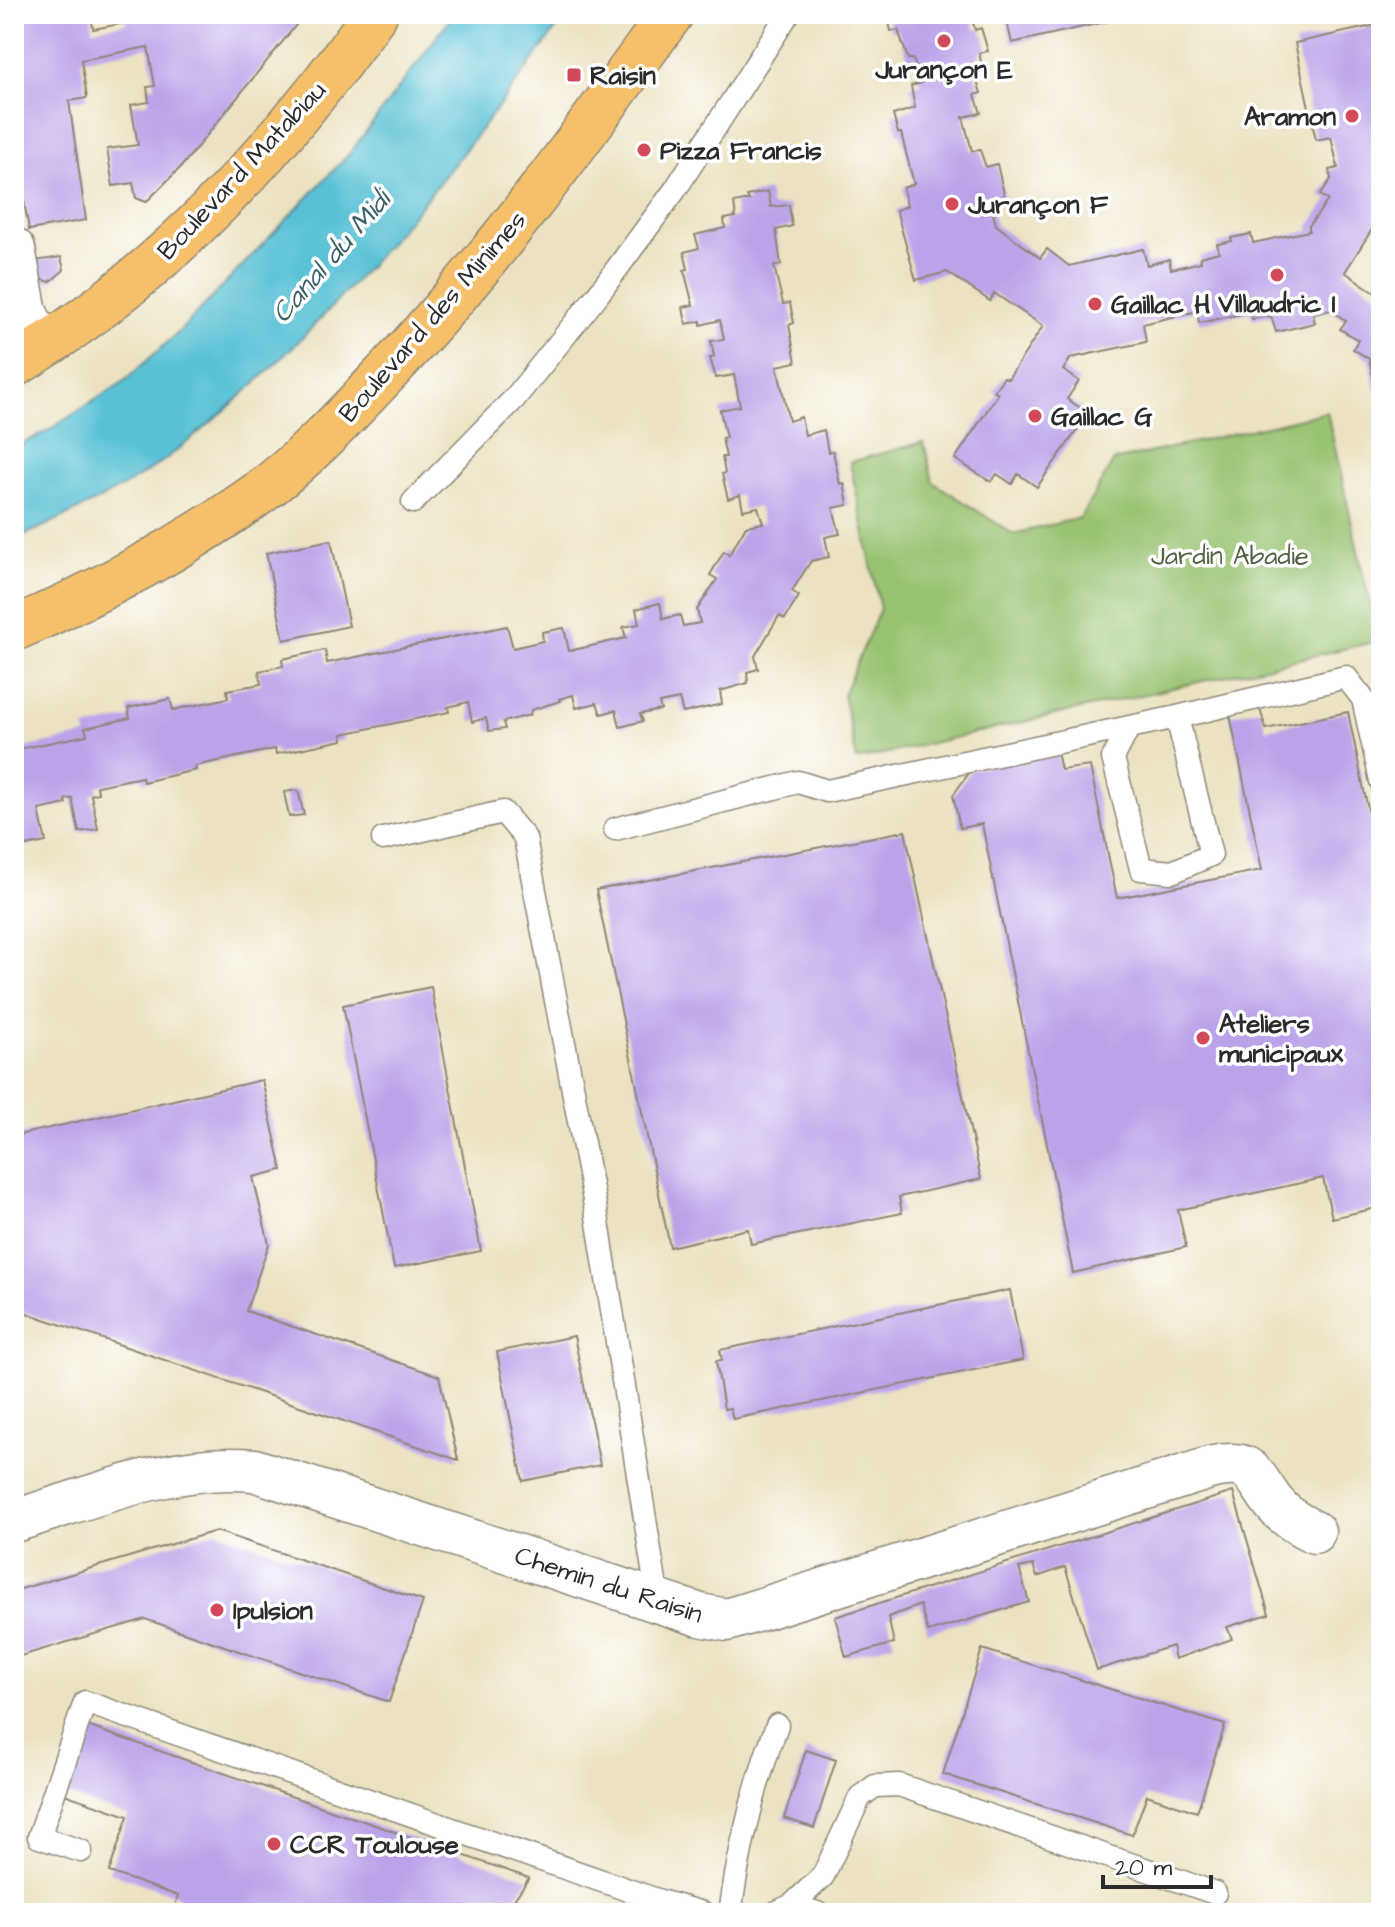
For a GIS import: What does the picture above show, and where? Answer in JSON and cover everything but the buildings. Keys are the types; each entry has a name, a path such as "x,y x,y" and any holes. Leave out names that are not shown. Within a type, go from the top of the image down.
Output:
{"main road":[{"name":"Boulevard Matabiau","path":"29,356 107,302 165,254 244,175 340,64 375,14"},
{"name":"Boulevard des Minimes","path":"14,629 89,597 167,555 264,489 327,435 443,311 565,159 671,14"}],"street":[{"path":"14,249 26,313 29,356"},
{"name":"Chemin du Raisin","path":"14,1521 179,1473 225,1467 254,1470 658,1601 727,1620 1231,1463 1243,1465 1285,1514 1314,1532"}],"lane":[{"path":"413,502 514,399 596,297 675,190 777,18"},
{"path":"615,829 798,782 827,791 1177,717 1346,677 1363,699 1381,781"},
{"path":"1129,727 1113,758 1141,869 1172,872 1211,855 1177,717"},
{"path":"383,839 503,812 525,838 597,1216 658,1601"},
{"path":"81,1851 39,1837 85,1702 660,1901 703,1913"},
{"path":"730,1913 736,1868 752,1799 777,1725"},
{"path":"783,1909 823,1876 860,1797 875,1786 899,1785 1215,1893"},
{"path":"783,1909 817,1913"}],"green space":[{"name":"Jardin Abadie","path":"1327,412 1378,641 857,760 843,695 880,609 850,462 924,442 933,482 1013,534 1080,518 1114,461"}],"water":[{"name":"Canal du Midi","path":"454,14 567,14 480,131 388,245 288,352 235,402 160,463 99,499 14,540 14,448 46,432 123,382 178,333 350,153"}],"place":[{"name":"Jurançon E","path":"944,41"},
{"name":"Raisin","path":"574,75"},
{"name":"Aramon","path":"1352,116"},
{"name":"Pizza Francis","path":"644,150"},
{"name":"Jurançon F","path":"952,204"},
{"name":"Villaudric I","path":"1277,275"},
{"name":"Gaillac H","path":"1095,304"},
{"name":"Gaillac G","path":"1035,416"},
{"name":"Ateliers municipaux","path":"1203,1038"},
{"name":"1pulsion","path":"217,1610"},
{"name":"CCR Toulouse","path":"274,1844"}]}
